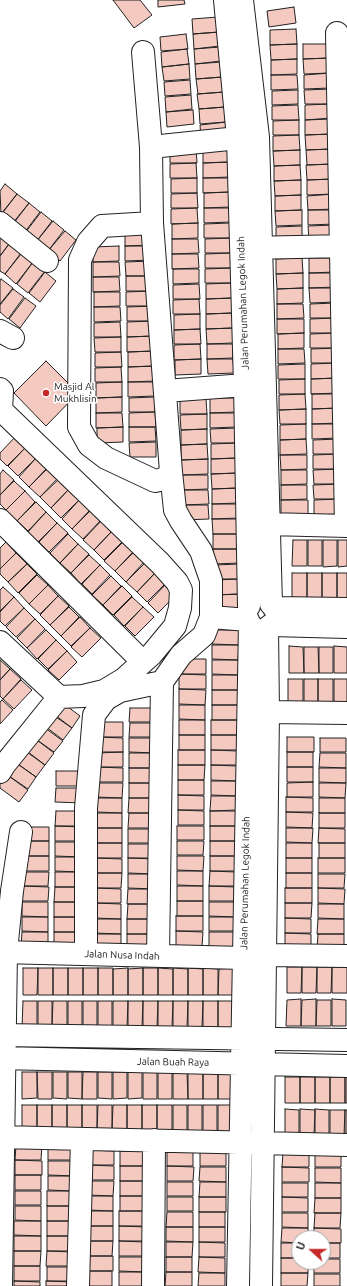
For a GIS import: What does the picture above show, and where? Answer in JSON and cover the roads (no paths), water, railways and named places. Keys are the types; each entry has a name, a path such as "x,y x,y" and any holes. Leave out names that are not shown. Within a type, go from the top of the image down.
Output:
{"street":[{"name":"Jalan Perumahan Legok Indah","path":"225,0 238,138 251,248 268,524 261,616 244,958 238,1286"},
{"name":"Jalan Perumahan Legok Indah","path":"242,0 258,137 245,385 268,712 261,1286"},
{"path":"268,524 346,526 344,246 337,33"},
{"path":"142,52 151,147 152,223 171,472 176,510 181,521 201,551 211,580 211,617 204,635 181,655 162,682 158,956"},
{"path":"151,147 238,138"},
{"path":"0,223 47,261"},
{"path":"152,223 102,226 88,242 80,260 79,427 89,445 106,458 155,481 164,479 171,472"},
{"path":"251,248 344,246"},
{"path":"165,391 245,385"},
{"path":"0,389 2,391 1,411 160,563 178,582 181,590 180,608 175,626 151,656 142,662 124,679 104,691 83,696 59,697 0,642"},
{"path":"0,520 142,662"},
{"path":"211,617 261,616 347,609"},
{"path":"261,616 347,627"},
{"path":"86,954 86,808 94,715 106,699 120,691 162,682"},
{"path":"2,765 59,697"},
{"path":"268,712 347,713"},
{"path":"1,1286 3,952 21,832"},
{"name":"Jalan Nusa Indah","path":"3,952 244,958"},
{"path":"265,955 347,956"},
{"path":"2,1035 347,1040"},
{"name":"Jalan Buah Raya","path":"2,1058 347,1066"},
{"path":"2,1137 347,1145"},
{"path":"78,1286 82,1139"},
{"path":"153,1286 154,1140"}],"place":[{"name":"Masjid Al Mukhlisin","path":"46,393"}]}
